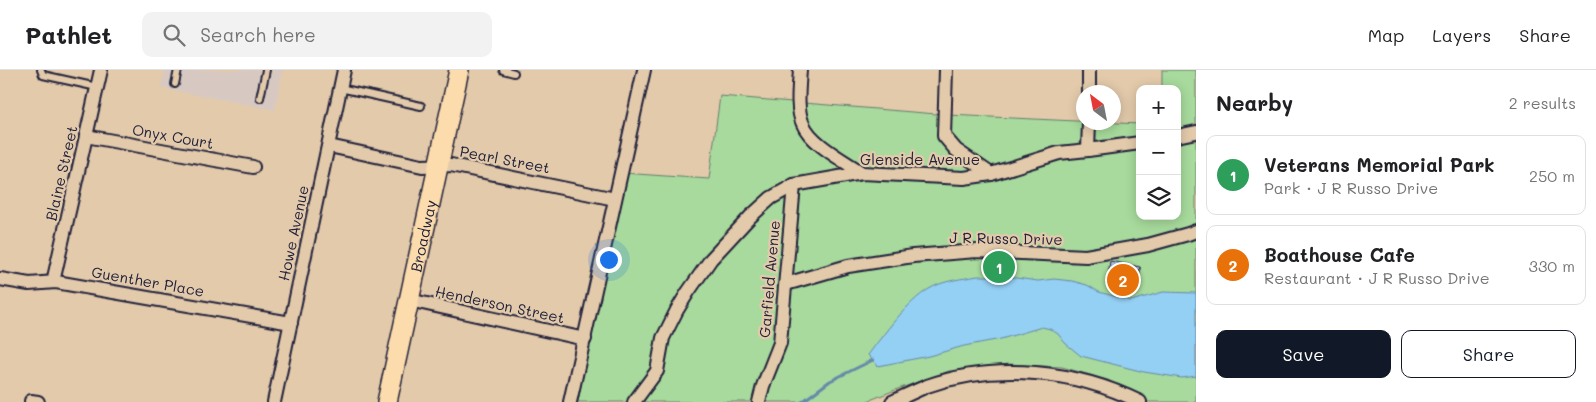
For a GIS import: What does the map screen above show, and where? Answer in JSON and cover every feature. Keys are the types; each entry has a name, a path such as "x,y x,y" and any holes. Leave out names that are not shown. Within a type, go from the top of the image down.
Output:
{"main road":[{"name":"Broadway","path":"387,402 459,70"}],"street":[{"name":"Blaine Street","path":"53,282 100,70"},
{"name":"Howe Avenue","path":"274,402 344,70"},
{"path":"570,402 644,70"},
{"path":"800,70 799,100 802,124 818,143 862,173"},
{"path":"946,70 944,136 956,150 991,174"},
{"path":"1089,70 1089,85"},
{"path":"1088,150 1089,130"},
{"path":"1181,135 1196,132"},
{"name":"Onyx Court","path":"86,136 253,167"},
{"name":"Glenside Avenue","path":"634,402 656,371 663,338 677,310 711,259 750,217 771,198 794,185 862,173 964,178 991,174 1059,153 1136,144"},
{"name":"Pearl Street","path":"328,146 422,166 452,165 616,199"},
{"name":"Garfield Avenue","path":"759,402 763,386 780,342 794,185"},
{"name":"J R Russo Drive","path":"786,284 848,266 913,256 976,251 1086,256 1148,245 1196,231"},
{"name":"Guenther Place","path":"0,279 29,284 53,282 291,324"},
{"name":"Henderson Street","path":"409,300 585,339"},
{"path":"892,402 927,386 942,382 975,375 1022,372 1072,378 1128,396 1140,402"}],"lane":[{"path":"41,70 43,75 97,87"},
{"path":"175,84 178,70"},
{"path":"260,98 266,70"},
{"path":"503,70 514,73"},
{"path":"340,88 421,106"}],"shaded area":[{"path":"165,70 283,70 275,110 161,88"}],"green space":[{"path":"1162,70 1196,70 1196,402 1148,402 1108,380 1062,367 1008,364 949,371 865,402 578,402 622,173 709,179 720,96 948,115 1076,121 1076,130 1121,130 1121,123 1136,124 1136,220 1181,220 1181,85 1162,85"}],"water":[{"path":"978,276 1002,276 1038,281 1054,279 1072,281 1087,285 1099,292 1131,301 1163,292 1196,293 1196,376 1182,378 1144,372 1081,356 1065,343 1058,334 1042,327 1001,339 878,366 868,355 896,319 912,302 929,289 953,280"}],"building":[{"path":"1110,261 1140,267 1136,285 1108,278"}],"waterway":[{"path":"802,402 830,381 873,360"}],"place":[{"name":"Veterans Memorial Park","path":"999,267"},
{"name":"Boathouse Cafe","path":"1123,280"}]}
